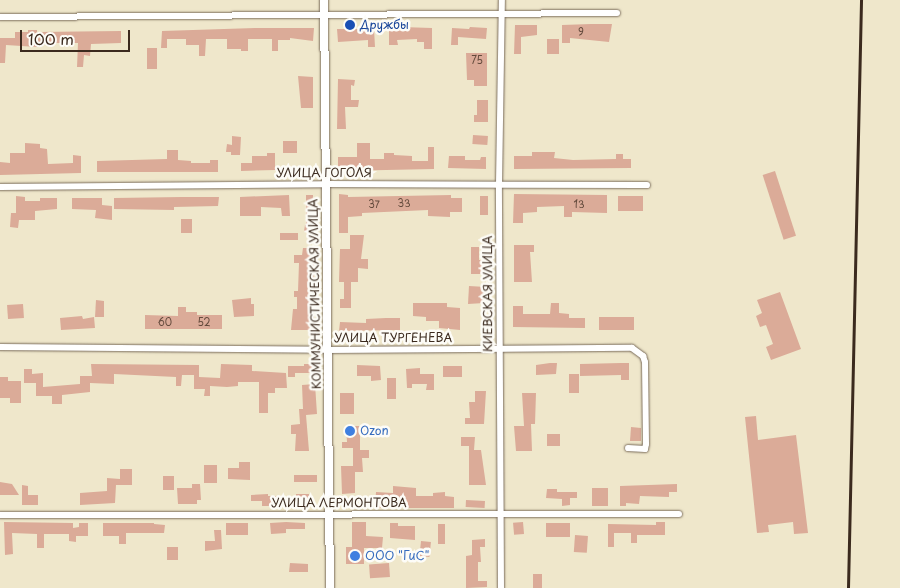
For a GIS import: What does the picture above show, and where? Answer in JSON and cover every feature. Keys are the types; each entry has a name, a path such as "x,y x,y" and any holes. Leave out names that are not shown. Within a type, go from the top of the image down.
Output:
{"street":[{"name":"КОММУНИСТИЧЕСКАЯ УЛИЦА","path":"324,0 324,184 330,588"},
{"name":"КИЕВСКАЯ УЛИЦА","path":"501,588 500,184 502,0"},
{"path":"0,17 616,13"},
{"name":"УЛИЦА ГОГОЛЯ","path":"0,187 324,184 647,185"},
{"name":"УЛИЦА ТУРГЕНЕВА","path":"0,347 326,350 632,348 639,352 645,362 646,449 628,448"},
{"name":"УЛИЦА ЛЕРМОНТОВА","path":"0,515 679,514"}],"building":[{"path":"612,24 609,42 570,38 570,43 562,43 562,25"},
{"path":"515,25 537,25 537,35 521,37 521,54 514,54"},
{"path":"401,27 432,28 432,49 424,49 424,42 417,42 417,39 397,40 398,45 389,45 389,31 401,30"},
{"path":"470,27 487,28 486,39 458,37 458,45 451,45 452,28 469,29"},
{"path":"314,28 313,41 290,38 290,40 278,40 278,51 272,51 272,39 248,39 248,51 241,51 241,49 227,49 227,39 206,39 205,56 199,56 199,45 186,45 186,39 167,39 167,48 161,48 162,31"},
{"path":"337,29 374,29 375,47 368,47 368,40 338,42"},
{"path":"28,30 37,30 37,32 121,31 121,43 91,44 90,56 84,55 83,67 77,67 78,43 37,43 37,47 6,45 5,63 0,63 0,38 15,38 15,32 28,32"},
{"path":"547,39 559,39 559,54 547,54"},
{"path":"147,48 157,48 157,69 147,69"},
{"path":"466,53 487,53 487,86 474,86 474,80 467,80"},
{"path":"298,76 313,77 313,108 301,108"},
{"path":"338,79 355,80 354,86 351,85 351,100 359,100 358,107 345,107 346,129 337,129"},
{"path":"477,100 488,100 488,122 474,122 474,115 477,115"},
{"path":"473,135 488,136 487,145 472,144"},
{"path":"232,136 241,137 240,155 231,155 231,152 226,152 227,144 232,145"},
{"path":"283,141 297,141 297,153 283,153"},
{"path":"25,143 40,144 40,148 47,149 48,164 73,163 73,155 81,156 81,173 0,175 0,162 10,163 10,153 25,153"},
{"path":"357,143 370,143 370,159 384,159 384,153 394,153 394,155 412,156 412,161 428,161 428,147 434,147 434,169 338,171 338,157 357,157"},
{"path":"167,150 178,150 178,160 191,161 191,163 210,163 210,160 218,160 218,172 97,172 97,161 167,159"},
{"path":"532,152 555,152 554,158 573,160 616,159 616,154 623,154 623,159 631,159 631,168 514,169 514,156 532,156"},
{"path":"267,153 275,153 275,170 241,171 241,163 252,163 252,156 267,156"},
{"path":"449,156 465,156 465,160 480,160 481,157 486,157 486,169 448,168"},
{"path":"775,171 796,236 784,240 763,175"},
{"path":"339,194 348,195 348,197 451,195 451,198 462,198 462,212 450,212 450,217 428,216 428,210 362,213 362,216 348,217 348,233 339,233"},
{"path":"514,194 607,195 607,213 572,212 572,217 564,217 564,206 537,207 537,212 523,213 523,223 513,223"},
{"path":"289,195 290,216 282,216 281,208 261,207 261,216 240,216 240,197"},
{"path":"306,195 313,195 313,232 304,231 306,225"},
{"path":"16,196 25,197 25,201 40,201 40,198 57,198 57,209 35,211 35,220 19,220 18,228 10,227 11,213 16,213"},
{"path":"480,196 488,196 488,215 480,215"},
{"path":"618,196 643,196 643,211 618,211"},
{"path":"219,197 218,206 174,207 174,210 114,209 114,198"},
{"path":"72,198 102,198 102,205 112,206 112,220 95,218 96,210 72,209"},
{"path":"181,219 192,219 192,233 181,233"},
{"path":"280,233 298,233 298,240 280,240"},
{"path":"350,235 364,235 361,259 368,259 368,269 358,268 358,282 351,282 351,308 340,308 340,299 344,299 344,282 339,282 340,249 350,249"},
{"path":"514,245 534,245 534,252 530,252 532,282 514,282"},
{"path":"471,247 479,247 479,260 485,260 485,274 471,274"},
{"path":"303,248 313,248 314,255 314,330 291,330 293,309 297,309 297,297 294,297 294,291 298,291 299,263 294,263 294,255 302,255"},
{"path":"469,286 486,287 484,303 468,304"},
{"path":"780,292 801,349 771,360 766,347 773,344 766,325 760,327 756,316 762,313 757,300"},
{"path":"251,298 251,304 254,304 254,316 234,317 232,300"},
{"path":"96,300 104,301 104,317 95,317"},
{"path":"413,303 447,303 447,307 460,308 460,330 439,328 439,321 426,321 426,317 413,316"},
{"path":"551,303 559,303 559,313 569,314 569,318 585,318 585,328 513,327 513,306 523,306 523,314 550,314"},
{"path":"23,304 24,318 8,319 7,305"},
{"path":"178,307 186,307 186,312 197,312 197,315 222,315 222,329 145,329 145,315 178,316"},
{"path":"82,316 83,319 94,317 95,328 61,330 60,318"},
{"path":"599,317 634,317 634,330 599,330"},
{"path":"400,318 400,330 339,331 340,322 366,323 366,319"},
{"path":"557,363 556,374 536,375 536,365"},
{"path":"629,363 629,380 621,380 621,375 580,376 580,364"},
{"path":"91,364 199,365 199,377 220,378 221,364 252,365 252,371 286,373 287,388 275,388 275,393 268,393 268,413 259,413 259,382 238,382 238,386 227,387 210,386 210,396 204,396 205,389 194,389 194,375 182,375 181,386 176,386 176,377 114,374 114,384 90,383 90,392 62,395 62,404 52,404 52,396 36,396 36,383 24,383 24,369 32,369 32,374 43,373 43,387 80,384 80,376 92,376"},
{"path":"304,364 316,364 316,373 295,373 295,377 288,377 288,366 304,366"},
{"path":"357,365 380,366 381,380 371,381 371,376 357,376"},
{"path":"443,366 462,366 462,377 443,377"},
{"path":"420,368 420,374 434,374 434,390 426,390 427,384 412,384 412,388 407,388 406,369"},
{"path":"569,374 579,374 579,393 569,393"},
{"path":"0,377 8,377 8,381 21,381 21,403 10,403 10,398 0,398"},
{"path":"387,378 396,378 396,399 387,399"},
{"path":"315,384 317,414 306,415 309,451 295,451 296,434 291,434 291,425 300,424 299,409 303,409 302,385"},
{"path":"475,391 486,391 484,424 465,424 465,418 470,418 469,402 475,402"},
{"path":"340,393 354,393 354,414 340,414"},
{"path":"522,393 536,393 535,424 531,424 532,451 516,451 514,426 524,426"},
{"path":"756,416 758,440 796,435 808,533 794,534 793,522 768,525 769,532 757,533 745,417"},
{"path":"346,426 370,426 370,433 360,433 360,450 369,450 369,458 362,458 363,472 355,472 355,493 342,494 341,466 353,466 353,448 342,448 342,442 347,442"},
{"path":"631,427 641,428 641,441 630,441"},
{"path":"547,434 560,434 560,446 547,446"},
{"path":"461,437 475,437 474,450 481,450 486,485 469,485 469,446 461,446"},
{"path":"239,462 250,462 250,480 228,479 228,468 239,468"},
{"path":"204,465 217,465 217,483 204,483"},
{"path":"120,469 132,469 132,485 116,485 115,503 80,505 80,493 107,491 107,478 120,479"},
{"path":"294,475 317,475 317,482 294,482"},
{"path":"163,476 174,476 174,490 163,490"},
{"path":"0,482 12,484 19,495 0,495"},
{"path":"192,484 200,484 201,500 197,500 197,504 178,504 177,488 192,488"},
{"path":"677,484 677,492 669,492 669,497 640,496 639,504 626,503 626,506 620,506 620,486"},
{"path":"22,485 28,486 28,495 38,495 38,505 22,505"},
{"path":"393,486 416,488 416,496 433,496 433,493 445,492 445,496 454,497 454,508 403,508 403,499 383,499 382,508 375,508 376,492 393,493"},
{"path":"592,488 608,488 608,506 592,506"},
{"path":"547,489 557,489 557,492 577,492 577,498 570,498 570,505 562,506 562,499 546,498"},
{"path":"268,494 268,496 282,496 282,506 262,506 262,501 251,501 251,495"},
{"path":"296,494 309,494 309,507 296,507"},
{"path":"466,500 485,501 485,508 466,507"},
{"path":"4,522 73,523 73,528 79,527 79,523 88,523 88,536 76,536 76,542 69,541 69,534 44,534 44,548 37,548 37,534 12,533 13,554 5,555"},
{"path":"352,522 366,522 366,536 383,537 382,548 364,548 364,564 346,564 346,547 352,547"},
{"path":"523,522 524,534 514,535 513,523"},
{"path":"656,522 665,522 665,535 637,535 637,543 631,543 631,533 614,533 614,547 608,547 608,524 656,525"},
{"path":"103,523 154,523 165,525 164,533 126,533 126,544 119,544 119,536 103,536"},
{"path":"226,523 248,523 248,535 226,535"},
{"path":"270,523 305,523 305,529 286,529 286,533 271,534"},
{"path":"390,523 398,523 398,526 415,526 415,540 390,538"},
{"path":"546,523 570,523 570,537 546,537"},
{"path":"438,524 445,524 445,544 438,544"},
{"path":"214,530 221,530 222,549 205,551 205,541 215,541"},
{"path":"575,535 588,536 587,553 574,552"},
{"path":"485,539 485,547 480,547 481,562 478,562 478,581 487,581 487,587 466,588 466,556 472,555 472,540"},
{"path":"421,541 431,542 429,557 419,556"},
{"path":"167,547 178,547 178,560 167,560"},
{"path":"290,563 308,564 308,572 289,572"},
{"path":"389,563 390,577 370,578 369,564"},
{"path":"533,574 542,574 542,588 533,588"}],"railway":[{"path":"848,588 861,0"}],"place":[{"name":"Дружбы","path":"350,25"},
{"name":"Ozon","path":"350,431"},
{"name":"ООО \"ГиС\"","path":"355,556"}]}
